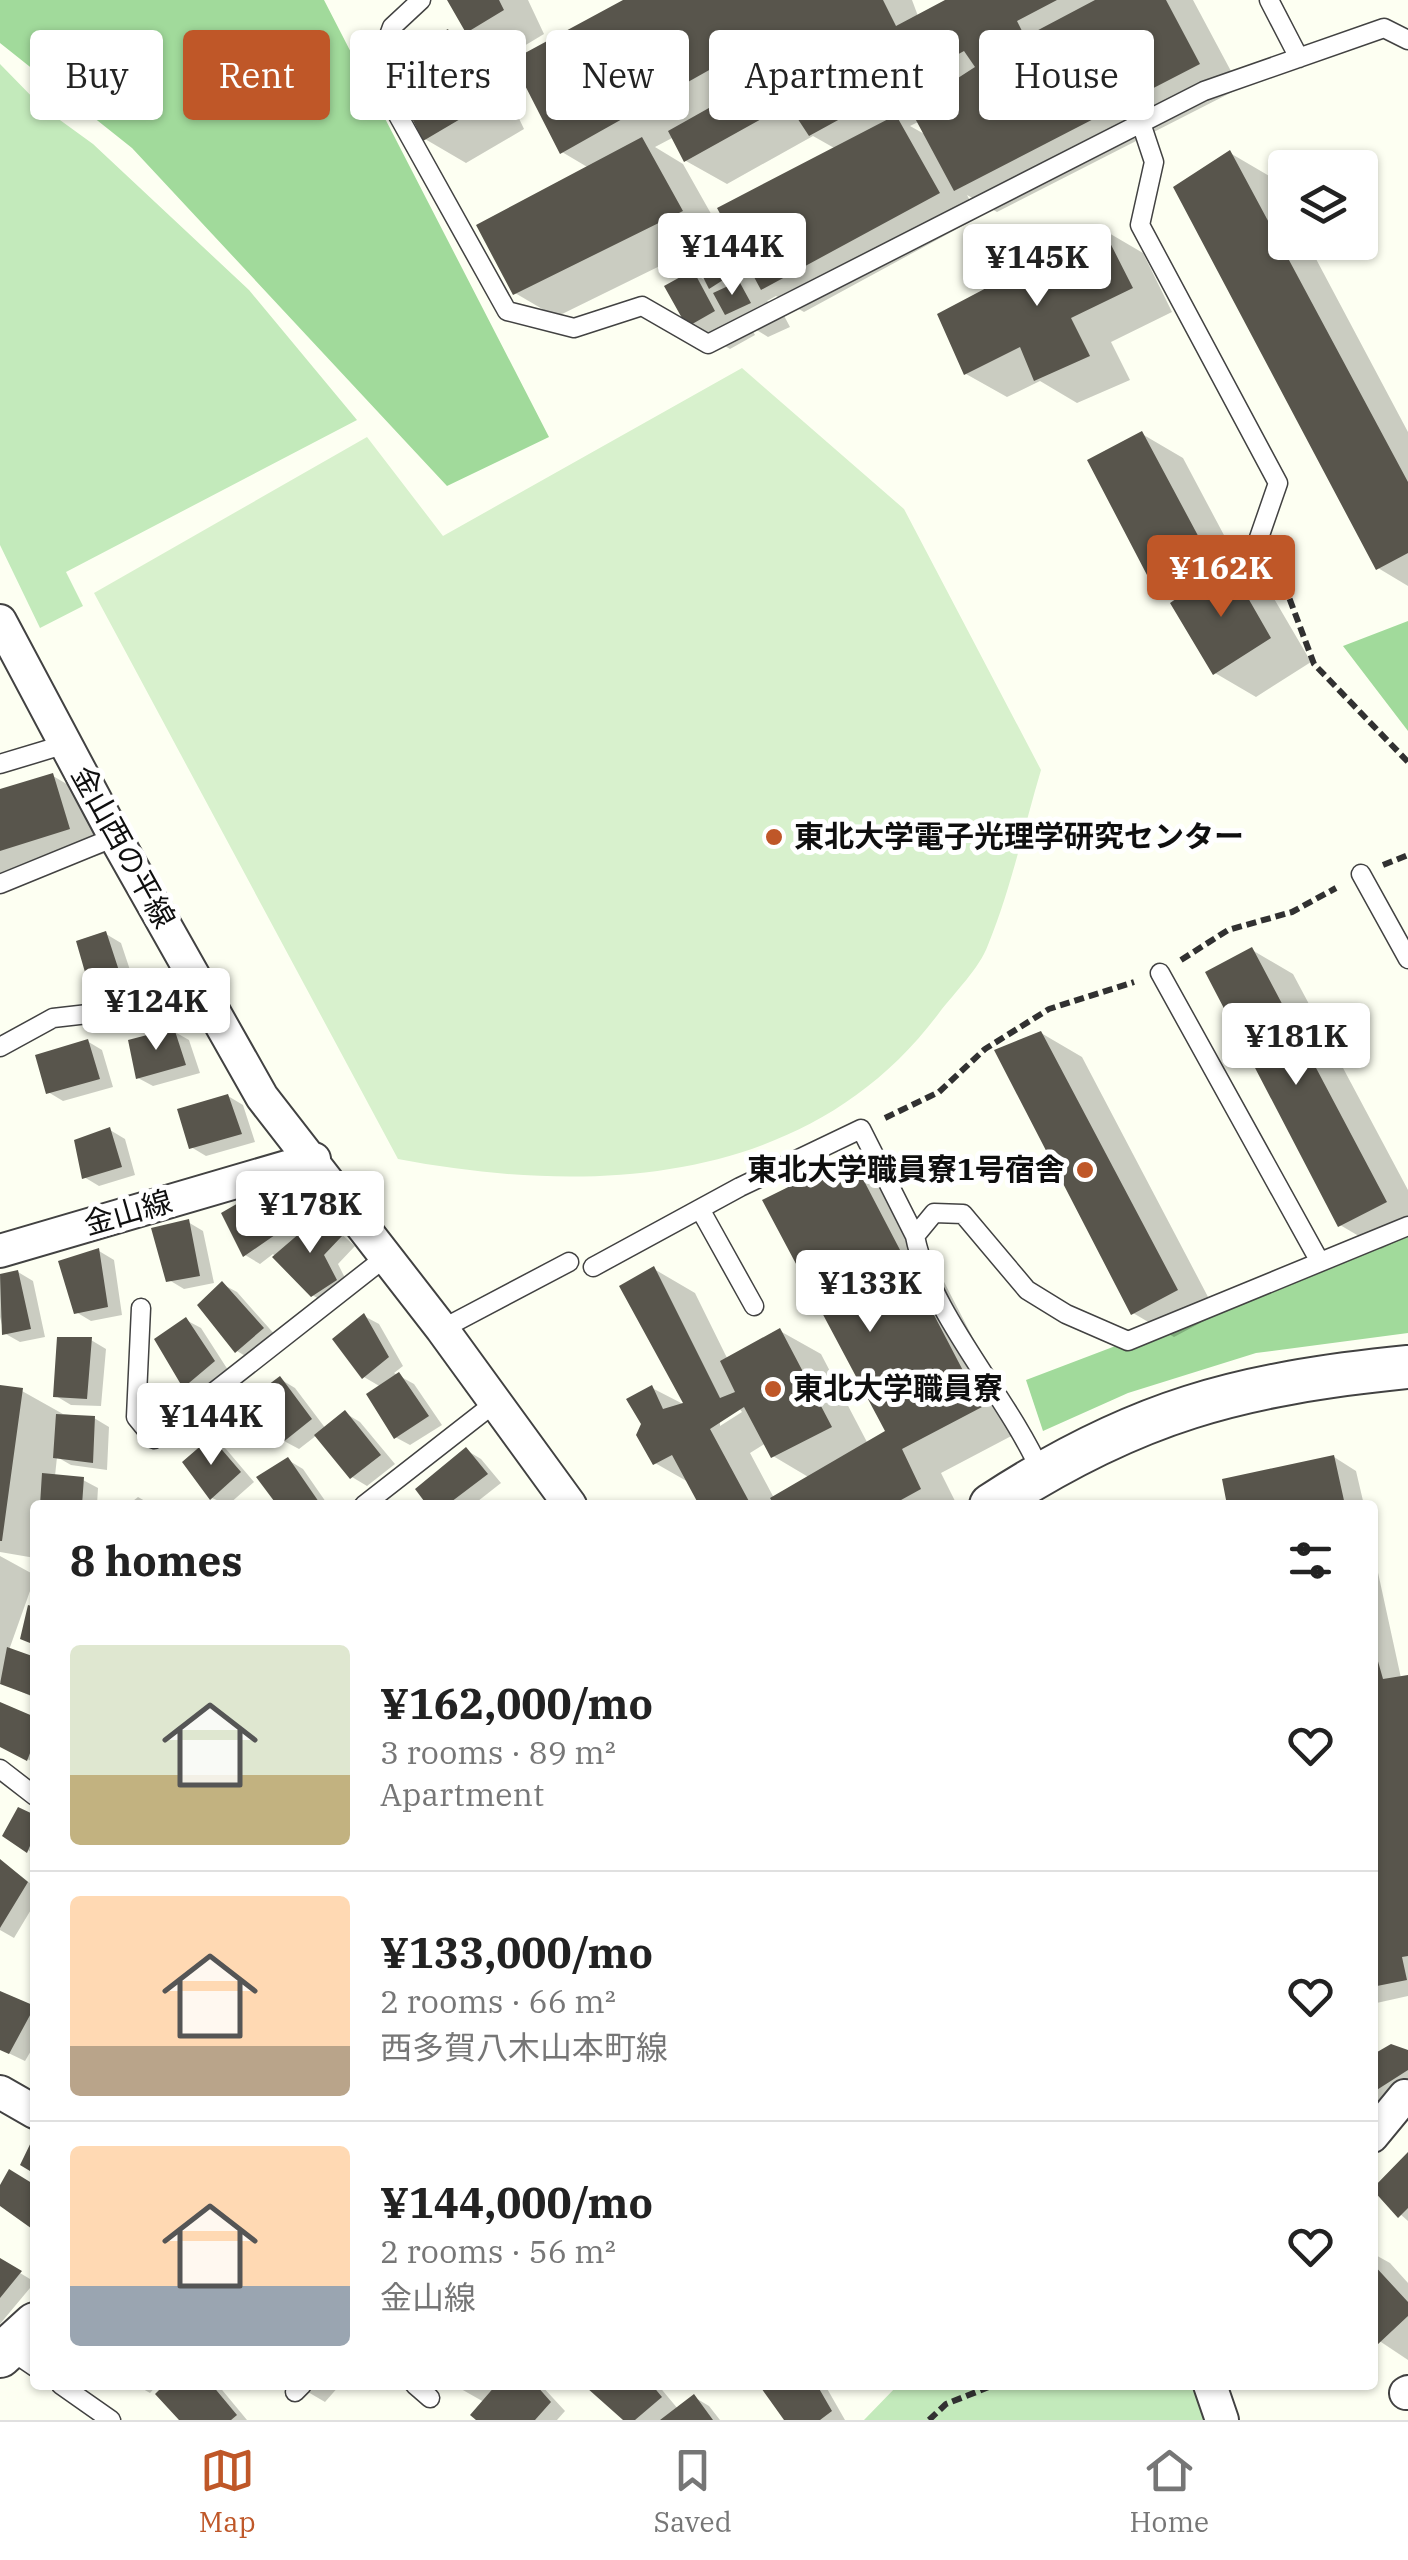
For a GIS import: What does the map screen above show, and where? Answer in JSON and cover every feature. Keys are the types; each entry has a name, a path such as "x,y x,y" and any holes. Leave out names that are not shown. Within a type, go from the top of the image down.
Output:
{"street":[{"name":"金山西の平線","path":"0,620 115,837 262,1097 314,1159 566,1500"},
{"name":"金山線","path":"0,1251 314,1159"},
{"path":"999,1500 1041,1472 1152,1417 1206,1399 1320,1376 1408,1367"},
{"path":"0,2092 30,2109"},
{"path":"1378,2129 1405,2096 1408,2098"},
{"path":"1212,2390 1222,2420"}],"lane":[{"path":"421,0 392,28 374,74 507,311 574,328 642,306 708,344 1204,91 1384,28 1408,40"},
{"path":"1269,0 1299,58"},
{"path":"1141,123 1154,162 1140,226 1278,482 1252,558"},
{"path":"0,764 66,744"},
{"path":"0,884 115,837"},
{"path":"1361,874 1408,959"},
{"path":"1160,973 1320,1262"},
{"path":"0,1047 53,1018 210,1000"},
{"path":"593,1267 861,1129 915,1236 922,1272 1004,1399 1041,1472"},
{"path":"700,1209 754,1306"},
{"path":"915,1236 934,1213 963,1214 987,1237 1027,1290 1128,1341 1408,1226"},
{"path":"141,1308 136,1417 154,1439 387,1256"},
{"path":"442,1329 569,1262"},
{"path":"370,1500 496,1402"},
{"path":"0,1769 30,1792"},
{"path":"68,2390 111,2420"},
{"path":"421,2390 430,2398"}],"path":[{"path":"1252,558 1287,592 1314,664 1408,762"},
{"path":"929,2420 946,2404 981,2390"}],"green space":[{"path":"0,0 324,0 350,50 350,120 386,120 549,437 447,486 132,148 97,120 163,120 163,30 30,30 30,67 0,43"},
{"path":"0,64 30,95 30,120 60,120 93,144 249,290 357,420 66,572 83,606 40,628 0,545"},
{"path":"742,368 904,509 1041,770 988,945 966,980 887,1070 827,1114 763,1145 693,1165 621,1175 547,1176 398,1159 94,593 367,437 443,536"},
{"path":"1408,621 1408,731 1343,646"},
{"path":"1408,1235 1408,1333 1256,1353 1128,1393 1043,1431 1026,1380"},
{"path":"893,2390 1204,2390 1213,2420 864,2420"}],"building":[{"path":"447,0 499,0 504,10 471,30 464,30"},
{"path":"623,0 883,0 896,26 945,0 1057,0 1017,21 1022,30 979,30 979,120 1092,120 954,191 916,120 959,120 959,77 975,67 964,51 959,54 959,30 709,30 709,70 689,81 689,30 568,30"},
{"path":"1095,0 1166,0 1200,64 1154,88 1154,30 1038,30"},
{"path":"546,42 546,120 620,120 560,154 526,87 526,52"},
{"path":"709,108 709,120 759,120 684,162 668,131"},
{"path":"413,120 459,120 423,141"},
{"path":"798,120 838,120 809,136"},
{"path":"886,120 899,120 940,193 761,290 717,208"},
{"path":"642,137 683,211 513,295 476,225"},
{"path":"1230,150 1268,221 1268,260 1289,260 1408,482 1408,553 1376,570 1173,187"},
{"path":"1102,227 1133,288 1071,318 1090,356 1034,381 1020,347 964,375 937,314"},
{"path":"724,252 734,273 709,289 697,265"},
{"path":"693,270 715,311 687,327 664,286"},
{"path":"739,281 751,303 725,315 713,293"},
{"path":"1142,431 1203,545 1147,575 1087,460"},
{"path":"1228,563 1271,638 1213,675 1170,603"},
{"path":"53,773 70,829 0,851 0,789"},
{"path":"106,931 125,989 93,1000 76,941"},
{"path":"1252,947 1387,1202 1338,1227 1205,972"},
{"path":"174,1028 186,1065 136,1079 128,1040"},
{"name":"東北大学職員寮1号宿舎","path":"1041,1031 1178,1290 1131,1315 994,1050"},
{"path":"88,1039 100,1079 46,1094 35,1055"},
{"path":"228,1094 242,1134 189,1149 177,1109"},
{"path":"110,1127 122,1167 82,1179 74,1140"},
{"path":"851,1156 982,1407 902,1449 921,1489 901,1500 770,1498 885,1431 762,1200"},
{"path":"280,1193 298,1219 243,1257 221,1213 247,1198 253,1213"},
{"path":"322,1214 342,1236 324,1255 337,1280 311,1297 272,1257"},
{"path":"189,1219 200,1276 166,1282 151,1228"},
{"path":"99,1248 108,1307 74,1314 58,1261"},
{"name":"東北大学職員寮","path":"654,1266 720,1398 735,1392 720,1361 780,1328 832,1427 771,1458 744,1407 710,1429 748,1500 696,1500 672,1455 653,1465 636,1435 641,1424 626,1399 652,1385 663,1409 683,1403 619,1286"},
{"path":"18,1270 31,1329 2,1335 0,1274"},
{"path":"222,1281 264,1328 235,1353 197,1305"},
{"path":"364,1313 389,1357 362,1379 332,1339"},
{"path":"186,1317 215,1361 183,1388 154,1339"},
{"path":"57,1337 92,1337 87,1399 53,1397"},
{"path":"399,1372 429,1416 394,1439 366,1394"},
{"path":"280,1376 312,1419 282,1443 248,1400"},
{"path":"0,1385 23,1388 2,1541 0,1541"},
{"path":"345,1410 381,1455 350,1479 314,1435"},
{"path":"56,1414 95,1416 93,1463 53,1458"},
{"path":"211,1437 241,1472 210,1500 182,1462"},
{"path":"466,1447 488,1474 454,1500 423,1500 415,1489"},
{"path":"1334,1455 1344,1500 1226,1500 1222,1479"},
{"path":"288,1457 318,1500 273,1500 256,1477"},
{"path":"42,1473 84,1477 82,1500 40,1500"},
{"path":"28,1605 30,1643 20,1639"},
{"path":"7,1647 30,1655 30,1695 0,1684"},
{"path":"1378,1661 1383,1679 1408,1675 1408,1956 1402,1957 1407,1980 1378,1986"},
{"path":"0,1702 30,1715 30,1753 27,1761 0,1747"},
{"path":"18,1807 30,1813 27,1853 2,1836"},
{"path":"0,1859 28,1882 0,1928"},
{"path":"0,1991 30,2004 30,2015 9,2054 0,2050"},
{"path":"1391,2044 1408,2050 1408,2070 1378,2089 1378,2052"},
{"path":"30,2144 30,2171 20,2165"},
{"path":"1408,2152 1408,2208 1398,2218 1378,2196 1378,2183"},
{"path":"9,2169 30,2182 30,2227 0,2206 0,2185"},
{"path":"0,2258 22,2271 0,2298"},
{"path":"1378,2270 1408,2302 1408,2316 1378,2344"},
{"path":"159,2390 216,2390 237,2415 231,2420 179,2420 155,2394"},
{"path":"492,2390 540,2390 551,2402 535,2420 476,2420 470,2415"},
{"path":"589,2390 656,2390 662,2397 635,2420 623,2420"},
{"path":"763,2390 820,2390 832,2411 820,2420 784,2420"},
{"path":"694,2394 713,2420 660,2420"}],"place":[{"name":"東北大学電子光理学研究センター","path":"774,837"},
{"name":"東北大学職員寮1号宿舎","path":"1085,1170"},
{"name":"東北大学職員寮","path":"773,1389"}]}
